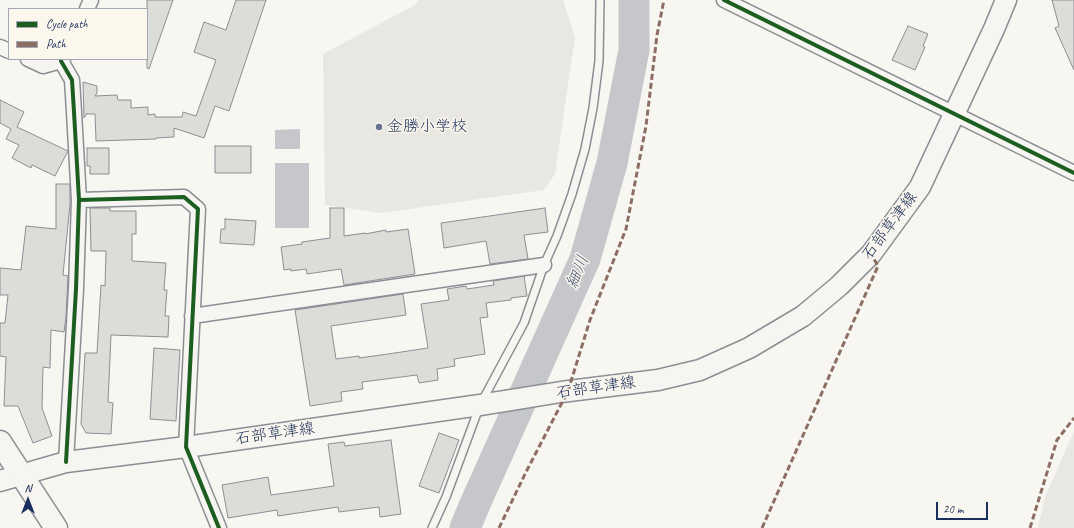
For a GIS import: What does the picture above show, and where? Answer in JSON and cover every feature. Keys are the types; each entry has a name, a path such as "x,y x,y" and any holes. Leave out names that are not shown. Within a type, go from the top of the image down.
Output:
{"main road":[{"name":"石部草津線","path":"0,481 66,462 186,447 560,392 658,380 700,370 749,348 803,316 839,286 871,254 920,187 994,29 1006,0"},
{"path":"0,442 56,528"}],"street":[{"path":"724,0 1074,173"},
{"path":"30,60 43,66 62,60 72,80 79,200 76,289 66,462"},
{"path":"79,200 184,197 198,209 186,447 219,528"},
{"path":"192,316 544,265"}],"lane":[{"path":"432,528 484,404 524,323 544,265 557,236 569,201 585,149 593,108 599,61 600,0"}],"shaded area":[{"path":"419,0 563,0 575,37 555,174 544,190 381,213 325,205 323,54 415,5"},
{"path":"300,129 300,149 275,149 275,130"},
{"path":"275,163 309,163 309,228 275,228"},
{"path":"1074,431 1074,528 1038,528 1045,497"}],"building":[{"path":"147,0 173,0 149,69 147,68"},
{"path":"236,0 266,0 229,111 215,106 204,138 174,128 174,137 96,141 95,114 87,113 84,118 83,82 97,86 97,93 95,96 117,95 118,100 131,100 131,108 148,107 148,115 155,114 155,117 182,117 183,112 196,116 216,60 194,52 204,22 226,30"},
{"path":"1052,0 1074,0 1074,70 1055,28 1059,26"},
{"path":"908,26 928,34 923,46 925,47 915,70 892,60"},
{"path":"0,100 24,112 17,127 68,151 55,176 32,165 31,168 12,158 19,145 6,139 11,129 0,123"},
{"path":"215,146 251,146 251,173 215,173"},
{"path":"87,148 109,148 109,174 90,174 90,166 87,166"},
{"path":"56,184 70,184 70,204 63,275 68,276 66,317 64,332 51,330 50,368 43,367 42,408 52,436 33,443 18,406 4,406 6,357 0,356 0,323 5,323 8,295 0,295 0,268 21,270 26,226 56,229"},
{"path":"90,208 110,208 110,211 136,211 136,234 132,234 132,261 166,263 164,290 167,290 165,316 169,316 168,337 111,335 108,402 113,403 111,434 86,433 81,424 85,353 97,353 101,285 105,286 106,251 91,251"},
{"path":"330,208 344,208 344,236 386,230 386,232 408,229 415,274 344,285 341,269 307,274 306,269 291,271 291,269 284,270 281,247 330,238"},
{"path":"545,208 548,232 524,235 528,259 490,264 486,241 444,248 441,223"},
{"path":"225,219 256,221 254,245 220,243 221,229 225,229"},
{"path":"524,276 527,296 511,298 511,300 486,303 488,317 480,318 485,354 454,359 455,366 437,369 438,380 419,383 417,375 362,382 363,389 341,392 342,401 310,406 295,310 403,294 406,315 331,326 336,359 359,356 359,358 388,354 428,348 421,304 449,300 447,289 466,286 467,289 494,285 493,281"},
{"path":"154,348 180,350 176,421 150,419"},
{"path":"439,433 459,440 439,493 419,486"},
{"path":"391,440 401,514 380,517 379,507 339,512 338,507 278,516 277,510 228,518 222,485 268,477 271,495 334,486 328,444 344,442 345,446"}],"waterway":[{"name":"細川","path":"465,528 585,259 612,163 634,50 634,0"}],"marked path":[{"path":"499,528 568,391 590,320 626,229 646,126 657,35 664,0"},
{"path":"762,528 878,266 871,254"},
{"path":"1030,528 1057,440 1074,418"}],"cycle path":[{"path":"724,0 1074,173"},
{"path":"61,61 72,80 79,200 76,289 66,462"},
{"path":"79,200 184,197 198,209 186,447 219,528"}],"place":[{"name":"金勝小学校","path":"379,127"}]}
